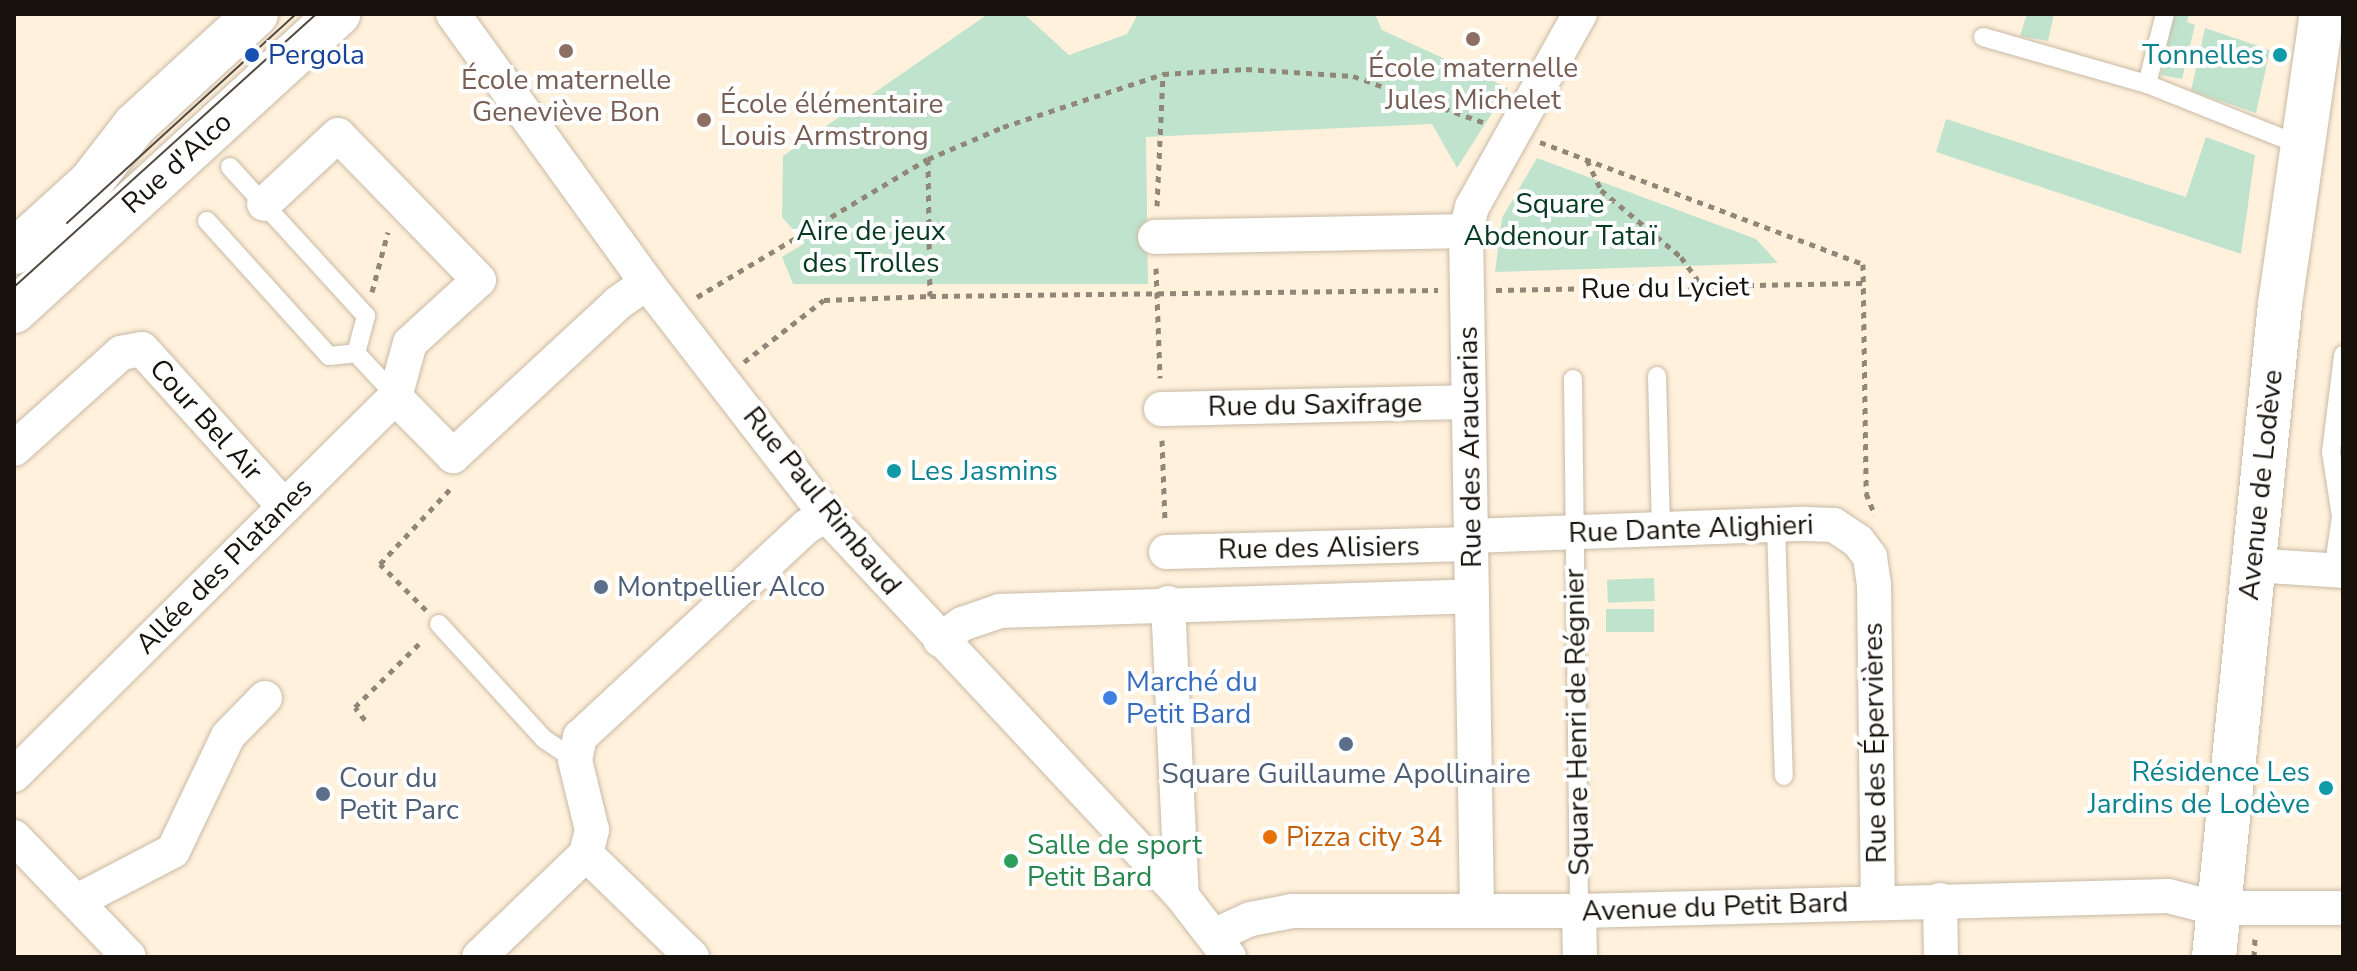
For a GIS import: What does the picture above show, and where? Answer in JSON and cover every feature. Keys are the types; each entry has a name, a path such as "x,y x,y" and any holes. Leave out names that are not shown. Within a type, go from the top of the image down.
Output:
{"street":[{"name":"Rue d'Alco","path":"14,252 91,182 135,125 256,14"},
{"name":"Rue d'Alco","path":"14,311 338,14"},
{"name":"Rue Paul Rimbaud","path":"453,14 647,283 826,515 1182,896 1223,946"},
{"name":"Rue des Araucarias","path":"1477,909 1466,231 1472,207 1580,14"},
{"name":"Avenue de Lodève","path":"2214,957 2215,908 2253,565 2302,146 2322,14"},
{"path":"264,204 338,135 397,196"},
{"name":"Allée des Platanes","path":"14,775 395,396 410,343 479,280 397,196"},
{"path":"1155,237 1466,231"},
{"path":"395,396 453,456 618,303 647,283"},
{"name":"Cour Bel Air","path":"14,449 121,353 142,349 284,506"},
{"name":"Rue du Saxifrage","path":"1161,409 1469,402"},
{"path":"479,957 586,854 592,830 575,760 580,737 806,527 826,515"},
{"name":"Rue Dante Alighieri","path":"1471,540 1575,533 1834,525 1858,541 1870,557 1874,584"},
{"name":"Rue des Alisiers","path":"1166,552 1471,540"},
{"path":"2253,565 2338,571"},
{"name":"Rue des Épervières","path":"1874,584 1878,903"},
{"path":"940,640 962,624 1000,611 1168,603 1472,596"},
{"path":"1168,603 1182,896"},
{"path":"77,901 173,851 228,736 265,698"},
{"path":"14,837 129,957"},
{"path":"586,854 692,957"},
{"name":"Avenue du Petit Bard","path":"1223,946 1251,919 1292,911 1579,911 2168,896 2215,908 2343,908"},
{"path":"1940,900 1941,957"},
{"path":"1579,911 1580,957"}],"lane":[{"path":"2147,84 2165,14"},
{"path":"1983,37 2147,84 2302,146"},
{"path":"230,167 366,316 356,353"},
{"path":"207,221 329,356 356,353"},
{"path":"356,353 395,396"},
{"path":"2338,571 2342,518 2331,452 2343,355"},
{"path":"1657,376 1661,530"},
{"name":"Square Henri de Régnier","path":"1573,379 1579,911"},
{"path":"1776,527 1784,776"},
{"path":"439,624 544,739 575,760"}],"path":[{"path":"1155,237 1163,74"},
{"path":"928,159 930,296"},
{"path":"1586,160 1601,190 1681,257 1703,288"},
{"path":"366,316 397,196"},
{"name":"Rue du Lyciet","path":"723,379 824,300 1863,283"},
{"path":"365,720 355,707 439,624 380,564 468,471 453,456"}],"green space":[{"name":"Aire de jeux des Trolles","path":"988,14 1024,14 1069,55 1127,34 1138,14 1375,14 1382,30 1508,88 1457,168 1432,124 1146,137 1148,284 793,284 782,257 805,243 782,217 783,156"},
{"path":"2027,14 2054,14 2048,41 2020,36"},
{"path":"2174,14 2189,14 2187,22 2195,25 2182,79 2161,75"},
{"path":"2205,28 2270,50 2256,113 2191,91"},
{"path":"1946,119 2186,197 2206,137 2255,155 2241,254 1936,152"},
{"name":"Square Abdenour Tataï","path":"1537,158 1756,239 1778,263 1495,272 1502,218"},
{"path":"1654,578 1655,601 1608,603 1607,580"},
{"path":"1606,609 1654,609 1654,632 1606,632"}],"tram line":[{"path":"67,223 296,14"},
{"path":"14,287 316,14"}],"place":[{"name":"École maternelle Jules Michelet","path":"1473,39"},
{"name":"École maternelle Geneviève Bon","path":"566,51"},
{"name":"Pergola","path":"252,55"},
{"name":"Tonnelles","path":"2280,55"},
{"name":"École élémentaire Louis Armstrong","path":"704,120"},
{"name":"Les Jasmins","path":"894,471"},
{"name":"Montpellier Alco","path":"601,587"},
{"name":"Marché du Petit Bard","path":"1110,698"},
{"name":"Square Guillaume Apollinaire","path":"1346,744"},
{"name":"Résidence Les Jardins de Lodève","path":"2326,788"},
{"name":"Cour du Petit Parc","path":"323,794"},
{"name":"Pizza city 34","path":"1270,837"},
{"name":"Salle de sport Petit Bard","path":"1011,861"}]}
